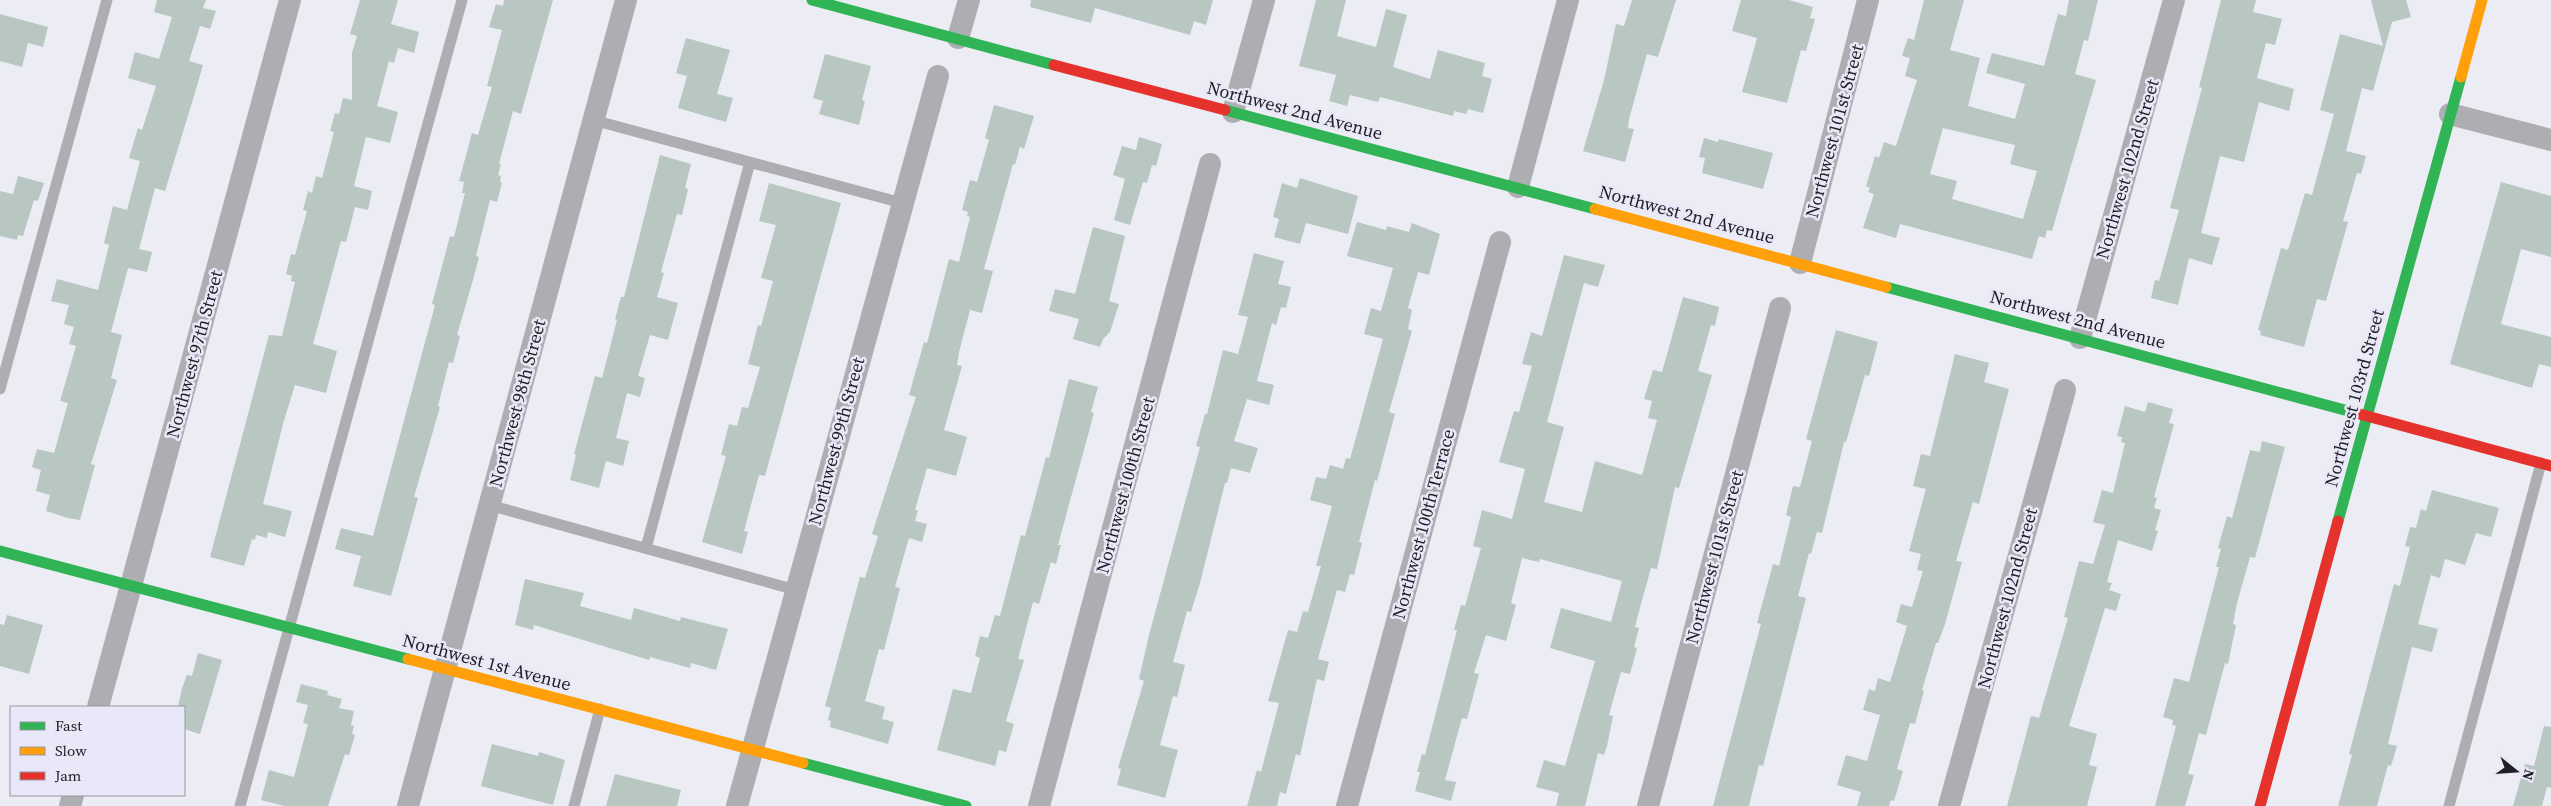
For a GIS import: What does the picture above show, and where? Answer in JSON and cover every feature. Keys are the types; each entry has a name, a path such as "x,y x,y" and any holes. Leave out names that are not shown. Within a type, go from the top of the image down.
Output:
{"street":[{"name":"Northwest 97th Street","path":"98,706 290,0"},
{"name":"Northwest 98th Street","path":"408,806 626,0"},
{"name":"Northwest 2nd Avenue","path":"812,0 1518,187 2546,464"},
{"path":"958,38 968,0"},
{"path":"1233,112 1264,0"},
{"path":"1518,187 1568,0"},
{"name":"Northwest 101st Street","path":"1800,263 1868,0"},
{"name":"Northwest 102nd Street","path":"2080,338 2174,0"},
{"name":"Northwest 103rd Street","path":"2260,806 2482,0"},
{"name":"Northwest 99th Street","path":"737,806 938,76"},
{"path":"2450,114 2551,140"},
{"name":"Northwest 100th Street","path":"1040,806 1210,164"},
{"name":"Northwest 100th Terrace","path":"1347,806 1500,242"},
{"name":"Northwest 101st Street","path":"1648,806 1780,308"},
{"name":"Northwest 102nd Street","path":"1949,806 2064,390"},
{"name":"Northwest 1st Avenue","path":"0,551 966,806"}],"lane":[{"path":"0,389 107,0"},
{"path":"240,806 462,0"},
{"path":"593,120 902,203"},
{"path":"646,548 750,162"},
{"path":"2449,806 2546,464"},
{"path":"490,505 796,590"},
{"path":"574,806 600,709"}],"building":[{"path":"157,0 206,0 203,8 216,11 210,29 200,26 189,61 203,65 165,191 155,188 139,249 152,252 147,272 128,268 111,332 122,335 111,378 117,380 91,464 95,465 80,520 46,511 50,495 36,491 41,470 32,467 37,449 54,453 68,403 60,401 76,346 69,344 74,327 64,324 69,305 51,301 57,279 98,290 109,245 104,243 113,206 127,210 140,161 129,158 138,128 142,130 156,86 128,78 135,52 159,59 172,17 154,12"},
{"path":"360,0 398,0 391,24 419,32 414,53 398,48 394,63 389,61 377,106 398,112 390,143 366,137 354,186 372,191 368,210 355,207 346,242 341,241 313,344 337,351 326,393 295,385 283,424 263,504 292,511 285,537 268,532 267,538 256,535 255,540 252,539 244,566 210,557 269,335 282,336 295,282 291,281 292,276 286,274 291,254 295,255 307,211 303,210 308,191 312,193 316,176 322,178 334,132 330,131 335,113 339,114 343,98 352,100 352,53 357,36 350,34"},
{"path":"504,0 553,0 521,114 513,111 499,164 501,164 498,175 501,176 500,182 502,183 497,202 490,200 476,256 479,257 457,335 460,336 453,363 449,362 438,406 440,407 414,497 418,498 391,596 353,586 361,556 335,549 341,528 373,536 435,305 432,304 450,236 454,237 465,193 462,193 464,182 459,181 472,133 478,135 492,87 487,86 502,30 489,27 496,4 503,6"},
{"path":"1031,0 1213,0 1206,25 1194,21 1190,35 1095,8 1091,23 1030,7"},
{"path":"1316,0 1346,0 1337,36 1376,47 1386,9 1407,15 1393,67 1430,79 1438,50 1485,63 1482,76 1492,79 1483,113 1468,109 1466,114 1454,111 1453,116 1380,97 1378,102 1350,95 1347,106 1329,101 1336,75 1299,66"},
{"path":"1632,0 1676,0 1658,57 1647,54 1629,119 1628,128 1634,129 1625,162 1583,151 1604,80 1616,24 1624,26"},
{"path":"1741,0 1789,0 1813,7 1810,18 1815,19 1806,51 1801,50 1787,103 1742,92 1757,38 1732,31"},
{"path":"1924,0 1964,0 1950,50 1980,58 1968,106 2015,119 2025,84 1986,73 1992,53 2044,66 2058,14 2066,16 2069,0 2098,0 2088,41 2084,40 2075,74 2096,80 2052,231 2047,230 2045,238 2039,236 2032,259 1900,224 1896,238 1863,228 1874,194 1868,192 1870,188 1866,186 1875,156 1879,158 1884,142 1896,146 1917,80 1905,76 1910,58 1902,56 1908,38 1914,40","holes":["1943,128 2015,145 2010,164 2037,171 2023,219 1952,199 1957,181 1930,174"]},
{"path":"2221,0 2256,0 2253,12 2282,19 2275,45 2266,43 2257,78 2294,89 2289,111 2259,102 2244,162 2220,156 2201,233 2220,238 2212,265 2189,258 2178,305 2151,298 2155,280 2159,281 2179,210 2170,208 2202,88 2199,87"},
{"path":"2371,0 2406,0 2411,17 2392,22 2373,91 2362,88 2346,151 2366,156 2361,174 2357,173 2343,221 2348,222 2326,301 2317,299 2304,347 2260,335 2261,331 2258,330 2281,248 2288,250 2305,193 2312,195 2334,114 2320,110 2340,34 2383,46"},
{"path":"0,14 48,27 43,47 28,43 22,67 0,61"},
{"path":"686,38 730,50 717,94 733,98 726,122 678,108 687,76 676,73"},
{"path":"825,54 871,66 862,100 865,101 859,125 819,114 823,101 813,98"},
{"path":"994,105 1034,116 1024,149 1020,147 1015,165 1013,164 984,269 993,271 982,313 970,310 959,352 957,365 962,366 944,430 967,437 956,476 927,468 915,510 918,510 915,521 927,524 922,542 909,538 895,587 900,588 884,650 879,649 865,701 885,707 882,719 894,722 888,744 830,727 831,721 828,720 831,708 825,706 860,577 865,578 878,536 872,534 916,397 909,395 924,342 927,343 949,259 959,262 970,217 967,216 968,212 962,210 970,180 977,182 989,140 985,138"},
{"path":"1139,137 1162,144 1156,166 1152,165 1147,183 1143,182 1130,225 1114,220 1125,179 1113,175 1122,146 1136,150"},
{"path":"1704,138 1718,142 1719,139 1773,153 1763,189 1702,173 1705,158 1699,157"},
{"path":"660,155 691,164 685,188 688,189 682,215 677,214 661,272 664,273 657,297 678,303 668,340 650,335 638,376 645,378 640,397 627,393 616,438 629,441 623,466 606,461 599,488 570,480 576,455 574,454 595,376 602,378 617,320 615,319 621,297 624,297"},
{"path":"18,176 44,183 38,201 34,200 23,236 18,235 17,240 0,236 0,191 13,194"},
{"path":"1300,178 1358,196 1348,234 1306,223 1300,244 1274,237 1279,219 1273,217 1282,183 1297,188"},
{"path":"2501,182 2551,196 2551,257 2521,249 2501,324 2551,337 2551,367 2539,364 2532,388 2450,364"},
{"path":"769,183 841,203 765,476 759,475 744,531 748,532 742,554 702,542 726,456 721,455 729,424 737,426 742,407 748,408 760,367 748,364 758,325 761,326 773,281 761,278 776,225 759,221"},
{"path":"1357,222 1386,230 1387,226 1409,232 1412,223 1440,234 1429,275 1418,272 1408,308 1412,310 1408,329 1412,331 1389,412 1395,414 1359,542 1362,543 1354,575 1350,574 1345,592 1337,590 1318,659 1329,662 1324,681 1317,679 1300,756 1296,754 1286,794 1280,792 1277,806 1247,806 1257,770 1261,772 1279,703 1268,701 1288,630 1297,632 1303,611 1308,612 1321,566 1316,566 1332,506 1310,500 1316,477 1326,479 1330,465 1343,469 1346,458 1350,459 1383,339 1364,334 1371,308 1381,311 1393,268 1347,256"},
{"path":"1093,227 1125,236 1109,301 1119,304 1110,332 1103,339 1100,347 1073,339 1079,319 1049,311 1055,289 1075,294"},
{"path":"1254,253 1284,261 1278,284 1291,287 1286,308 1281,307 1276,325 1272,323 1257,381 1274,385 1269,405 1247,399 1234,441 1258,448 1250,473 1231,468 1227,483 1225,483 1200,583 1191,612 1187,611 1173,662 1185,665 1177,697 1173,696 1160,745 1178,750 1165,798 1117,785 1121,769 1118,768 1144,681 1139,679 1149,635 1200,447 1196,446 1205,414 1207,414 1223,350 1238,354 1248,317 1238,315"},
{"path":"1564,255 1605,265 1598,287 1584,283 1547,422 1564,427 1544,502 1582,512 1595,461 1642,475 1657,420 1648,418 1652,401 1644,399 1653,370 1662,372 1683,297 1719,307 1715,326 1711,325 1698,371 1712,375 1679,488 1675,487 1657,569 1651,568 1638,615 1635,627 1639,628 1634,647 1637,648 1630,674 1621,672 1609,715 1613,716 1607,746 1604,755 1598,753 1585,806 1556,806 1559,793 1536,787 1544,760 1565,766 1595,661 1550,648 1561,608 1611,622 1622,581 1540,559 1539,562 1522,558 1511,603 1516,605 1506,641 1486,635 1474,673 1479,674 1467,719 1462,718 1445,780 1456,782 1451,801 1415,791 1420,772 1417,772 1422,754 1425,755 1457,630 1454,630 1461,605 1465,606 1481,548 1473,546 1482,510 1512,519 1525,469 1499,462 1514,411 1519,412 1532,366 1522,364 1531,332 1542,336"},
{"path":"1836,330 1878,342 1869,376 1865,375 1846,442 1844,442 1822,533 1817,532 1811,554 1809,553 1798,596 1806,598 1763,766 1759,765 1749,806 1713,806 1761,624 1757,623 1773,564 1779,566 1791,517 1786,515 1793,486 1800,487 1812,441 1806,439"},
{"path":"1955,354 1989,363 1984,382 2009,389 1979,504 1973,502 1956,561 1962,562 1945,624 1938,643 1936,643 1922,690 1924,691 1915,724 1910,723 1897,769 1903,771 1894,801 1891,800 1889,806 1857,806 1861,792 1837,785 1846,755 1867,761 1880,715 1863,710 1869,689 1875,691 1878,678 1890,682 1907,626 1896,622 1901,604 1912,607 1923,571 1917,570 1921,554 1909,551 1926,489 1913,486 1921,454 1930,456"},
{"path":"1069,379 1098,387 1091,412 1094,413 1058,545 1061,545 1056,564 1051,562 1039,604 1033,602 1018,659 1024,660 1006,721 1014,724 1006,752 999,750 995,766 937,750 953,689 971,693 980,658 975,656 980,636 988,638 995,615 1000,616 1021,535 1025,536 1046,457 1049,458"},
{"path":"2148,402 2173,409 2169,423 2174,424 2154,497 2157,498 2154,508 2161,510 2155,530 2158,531 2152,551 2118,540 2107,582 2112,583 2109,590 2121,594 2116,611 2105,608 2069,726 2097,734 2089,765 2097,767 2087,806 2007,806 2031,716 2039,718 2068,618 2064,617 2079,561 2093,564 2105,525 2093,522 2102,490 2113,493 2125,443 2121,442 2122,437 2117,436 2125,406 2145,412"},
{"path":"2262,441 2285,447 2255,558 2250,557 2237,603 2233,624 2236,625 2228,664 2225,663 2206,735 2199,733 2188,774 2194,775 2185,806 2155,806 2176,726 2172,725 2173,720 2163,717 2174,678 2189,682 2219,567 2216,567 2221,549 2218,548 2227,516 2232,518 2250,450 2260,452"},
{"path":"2432,490 2499,508 2491,537 2476,533 2465,565 2445,559 2440,578 2431,575 2418,624 2438,629 2432,652 2412,647 2388,744 2397,746 2391,766 2388,765 2377,806 2338,806 2352,755 2349,754 2394,584 2400,586 2410,547 2405,546 2410,527 2416,528 2421,509 2426,511"},
{"path":"525,579 584,593 580,606 631,620 634,608 680,621 681,617 728,629 716,670 691,663 690,668 650,657 649,660 534,625 533,630 515,625"},
{"path":"7,615 43,625 29,674 0,666 0,624 4,625"},
{"path":"198,653 222,660 200,734 185,729 185,706 178,706 187,675 192,676"},
{"path":"301,684 328,691 327,695 342,699 339,708 354,711 351,725 354,726 352,734 355,735 349,755 345,754 328,806 284,806 261,800 269,770 294,777 308,724 303,723 308,705 296,702"},
{"path":"2544,726 2551,727 2551,788 2547,787 2542,806 2513,806 2525,764 2534,766"},
{"path":"492,744 538,756 539,752 565,760 553,805 481,786"},
{"path":"615,774 681,790 677,806 606,806"}],"traffic: fast":[{"path":"812,0 1054,65"},
{"path":"2338,521 2461,77"},
{"path":"1225,110 1595,209"},
{"path":"1886,287 2352,412"},
{"path":"0,551 408,659"},
{"path":"803,763 966,806"}],"traffic: slow":[{"path":"2461,77 2482,0"},
{"path":"1595,209 1886,287"},
{"path":"408,659 803,763"}],"traffic: jam":[{"path":"1054,65 1225,110"},
{"path":"2352,412 2551,466"},
{"path":"2260,806 2338,521"}]}
